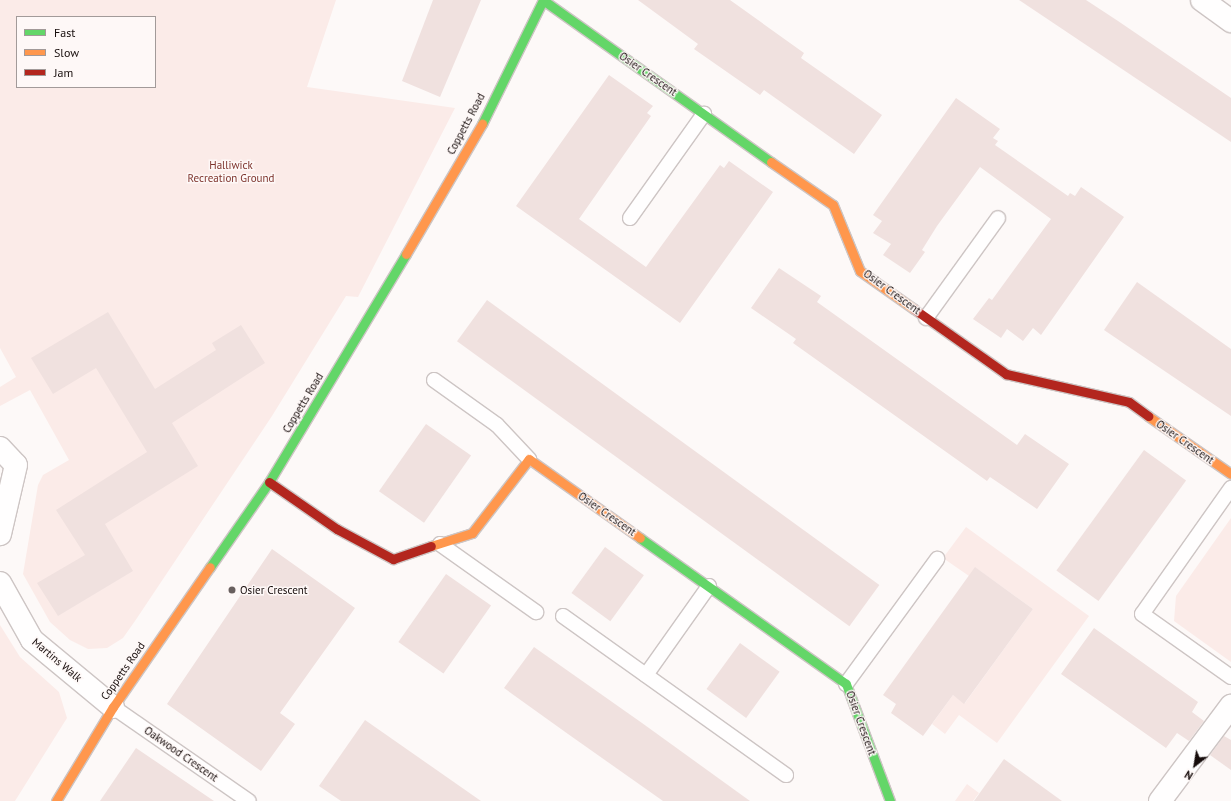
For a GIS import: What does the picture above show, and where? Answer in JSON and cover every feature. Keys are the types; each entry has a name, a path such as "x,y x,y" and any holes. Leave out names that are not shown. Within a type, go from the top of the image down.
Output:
{"street":[{"name":"Osier Crescent","path":"543,0 833,205 860,271 1006,374 1129,402 1231,474"},
{"name":"Coppetts Road","path":"56,801 113,707 269,482 480,127 543,0"},
{"path":"1202,0 1231,21"},
{"path":"0,448 16,465 0,534"},
{"name":"Osier Crescent","path":"529,459 846,684 890,801"},
{"path":"269,482 336,529 393,559 472,534 529,459"},
{"name":"Martins Walk","path":"0,583 32,640 113,707"},
{"path":"1160,801 1231,706"}],"lane":[{"path":"630,218 704,114"},
{"path":"926,318 998,218"},
{"path":"434,380 497,425 529,459"},
{"path":"1231,488 1142,614 1231,677"},
{"path":"440,544 536,612"},
{"path":"846,684 937,559"},
{"path":"646,675 709,586"},
{"path":"563,616 786,775"},
{"name":"Oakwood Crescent","path":"113,707 249,801"}],"green space":[{"name":"Halliwick Recreation Ground","path":"0,0 336,0 307,87 455,108 358,297 346,296 272,416 135,621 123,638 107,648 88,649 70,640 50,622 23,574 38,485 43,475 69,460 30,390 0,406 0,387 16,377 0,348"},
{"path":"1231,518 1231,662 1174,621 1176,596"},
{"path":"966,527 1089,616 997,743 959,715 945,734 932,724 953,695 965,703 1033,609 976,568 969,576 943,558"},
{"path":"0,625 20,657 59,692 67,718 15,801 0,801"},
{"path":"967,784 979,793 973,801 955,801"}],"building":[{"path":"433,0 481,0 440,97 402,81"},
{"path":"638,0 730,0 804,53 801,58 882,115 854,154 764,90 760,95 694,49 698,44"},
{"path":"1019,0 1086,0 1118,21 1231,98 1231,142"},
{"path":"609,75 653,106 647,113 651,116 579,219 646,267 720,165 724,168 729,161 773,192 680,323 516,206"},
{"path":"956,98 1000,129 993,138 998,141 995,145 1068,196 1070,193 1075,196 1081,187 1124,217 1041,335 1033,328 1023,341 1007,329 1001,338 973,319 989,298 992,300 1051,219 980,167 937,226 922,250 925,252 910,273 883,255 891,244 873,233 882,221 873,215"},
{"path":"779,268 821,296 817,302 1017,445 1025,434 1069,464 1037,509 990,477 987,481 793,343 796,339 751,308"},
{"path":"1137,282 1231,349 1231,416 1104,330"},
{"path":"487,300 879,585 849,626 457,341"},
{"path":"108,312 155,389 216,350 212,343 241,325 265,363 172,423 198,466 105,524 133,571 58,616 37,583 85,555 56,510 147,452 96,368 53,394 31,358"},
{"path":"426,424 471,456 424,523 379,491"},
{"path":"1144,450 1186,481 1098,601 1056,571"},
{"path":"605,547 644,575 610,621 571,593"},
{"path":"272,549 355,608 280,713 295,724 261,771 167,704"},
{"path":"975,567 1033,609 964,704 953,695 923,736 891,713 896,704 883,695"},
{"path":"446,574 491,606 443,674 398,642"},
{"path":"1094,628 1198,702 1192,712 1204,721 1189,741 1177,733 1166,748 1061,674"},
{"path":"740,643 780,672 746,718 706,689"},
{"path":"534,647 750,801 663,801 568,734 504,688"},
{"path":"365,720 481,801 341,801 319,786"},
{"path":"1224,736 1231,740 1231,770 1210,755"},
{"path":"136,748 214,801 100,801"},
{"path":"1004,759 1062,801 974,801"}],"traffic: fast":[{"path":"543,0 771,162"},
{"path":"482,124 543,0"},
{"path":"210,567 269,482 406,254"},
{"path":"640,538 846,684 890,801"}],"traffic: slow":[{"path":"406,254 482,124"},
{"path":"771,162 833,205 860,271 914,309"},
{"path":"1148,416 1231,474"},
{"path":"431,546 472,533 529,459 640,538"},
{"path":"56,801 113,707 210,567"}],"traffic: jam":[{"path":"914,309 1006,374 1129,402 1148,416"},
{"path":"269,482 337,529 393,559 431,546"}],"place":[{"name":"Osier Crescent","path":"232,590"}]}
